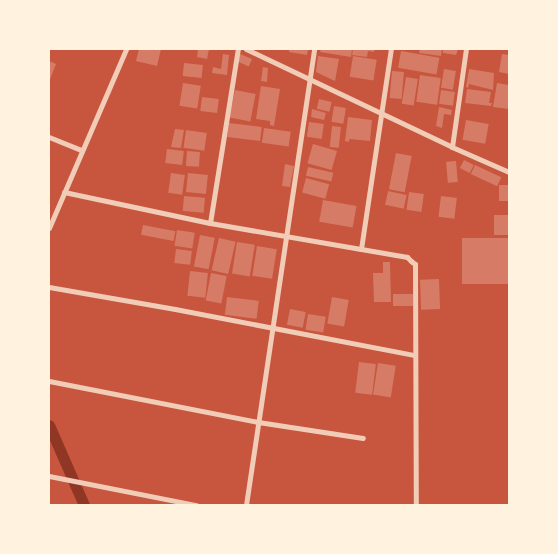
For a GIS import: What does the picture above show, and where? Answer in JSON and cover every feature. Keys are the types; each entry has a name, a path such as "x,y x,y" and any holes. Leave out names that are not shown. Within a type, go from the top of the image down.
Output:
{"street":[{"path":"49,228 126,49"},
{"path":"210,223 238,49"},
{"path":"246,49 452,147 509,172"},
{"path":"246,505 308,79 314,49"},
{"path":"361,248 391,49"},
{"path":"452,147 466,49"},
{"path":"49,137 82,150"},
{"path":"64,192 210,223 407,257 414,264 416,505"},
{"path":"49,287 175,309 415,356"},
{"path":"49,381 258,422 363,438"},
{"path":"49,476 196,505"}],"building":[{"path":"139,49 161,49 157,66 136,61"},
{"path":"198,49 209,49 207,59 197,57"},
{"path":"289,49 308,49 307,55 289,52"},
{"path":"321,49 352,49 351,57 320,52"},
{"path":"353,49 375,49 374,52 368,51 367,57 352,55"},
{"path":"420,49 442,49 441,56 419,53"},
{"path":"443,49 458,49 456,55 443,53"},
{"path":"401,51 439,58 436,75 398,68"},
{"path":"223,54 229,55 227,75 212,73 213,67 221,69"},
{"path":"240,54 252,59 249,66 237,61"},
{"path":"502,54 509,55 509,74 499,72"},
{"path":"318,56 339,59 335,81 316,72"},
{"path":"353,56 377,60 373,80 350,77"},
{"path":"49,61 56,64 49,82"},
{"path":"184,63 203,65 202,78 183,76"},
{"path":"263,67 268,68 267,82 261,81"},
{"path":"444,69 456,71 453,90 441,88"},
{"path":"469,69 494,73 493,90 469,84 468,88 466,87"},
{"path":"392,71 404,72 402,99 390,98"},
{"path":"420,75 441,78 437,105 416,102"},
{"path":"406,77 418,79 414,106 402,104"},
{"path":"183,83 201,86 197,109 179,106"},
{"path":"497,83 509,85 509,109 493,107"},
{"path":"261,86 280,89 274,126 270,125 270,121 256,119"},
{"path":"467,89 491,92 489,103 492,103 491,106 465,103"},
{"path":"235,90 256,94 250,121 230,117"},
{"path":"441,90 455,92 453,106 439,104"},
{"path":"202,97 219,99 217,113 200,111"},
{"path":"319,99 332,102 329,112 317,109"},
{"path":"334,106 346,108 343,124 331,122"},
{"path":"439,107 452,110 451,115 444,114 442,128 436,126"},
{"path":"312,109 326,113 324,120 311,117"},
{"path":"348,117 372,120 370,141 349,139 349,142 345,141"},
{"path":"466,120 489,124 485,144 463,140"},
{"path":"309,122 324,124 322,139 307,137"},
{"path":"229,123 262,127 260,141 227,137"},
{"path":"332,126 341,127 339,148 330,147"},
{"path":"264,128 291,132 289,147 262,143"},
{"path":"175,129 184,130 181,148 171,147"},
{"path":"186,130 207,133 204,151 183,148"},
{"path":"313,144 337,151 332,170 307,163"},
{"path":"167,149 184,151 182,165 165,163"},
{"path":"187,151 200,152 199,167 186,166"},
{"path":"396,153 412,156 405,192 389,189"},
{"path":"464,160 474,165 470,173 460,168"},
{"path":"456,161 458,182 448,183 446,162"},
{"path":"285,164 294,166 290,187 282,186"},
{"path":"475,165 501,177 497,186 471,174"},
{"path":"308,167 333,173 331,182 306,176"},
{"path":"171,173 185,175 182,195 168,193"},
{"path":"188,173 208,175 206,194 186,192"},
{"path":"306,178 329,184 325,199 302,192"},
{"path":"499,185 509,185 509,201 499,201"},
{"path":"388,191 407,195 404,209 385,205"},
{"path":"409,192 424,194 421,212 406,210"},
{"path":"184,196 205,198 204,213 183,211"},
{"path":"441,196 457,198 454,219 438,217"},
{"path":"323,200 356,206 353,228 319,222"},
{"path":"494,215 509,215 509,235 494,235"},
{"path":"143,225 175,231 173,241 141,235"},
{"path":"177,230 195,233 192,249 174,246"},
{"path":"200,235 215,238 209,269 194,266"},
{"path":"219,238 236,242 228,274 212,270"},
{"path":"462,238 509,238 509,284 462,284"},
{"path":"237,242 255,245 250,276 232,274"},
{"path":"257,246 277,249 272,279 252,276"},
{"path":"176,249 192,251 190,265 174,263"},
{"path":"383,262 390,262 391,302 374,302 373,273 383,273"},
{"path":"190,271 208,273 205,298 187,296"},
{"path":"211,273 227,276 221,304 206,300"},
{"path":"439,279 440,309 421,310 420,280"},
{"path":"393,294 413,294 413,306 393,306"},
{"path":"227,297 259,301 257,319 225,315"},
{"path":"332,297 349,300 344,327 327,324"},
{"path":"290,309 306,312 303,328 287,325"},
{"path":"308,314 326,317 323,333 305,330"},
{"path":"359,362 376,364 372,395 355,393"},
{"path":"378,363 396,366 391,397 373,395"}],"waterway":[{"path":"49,425 84,505"}]}
